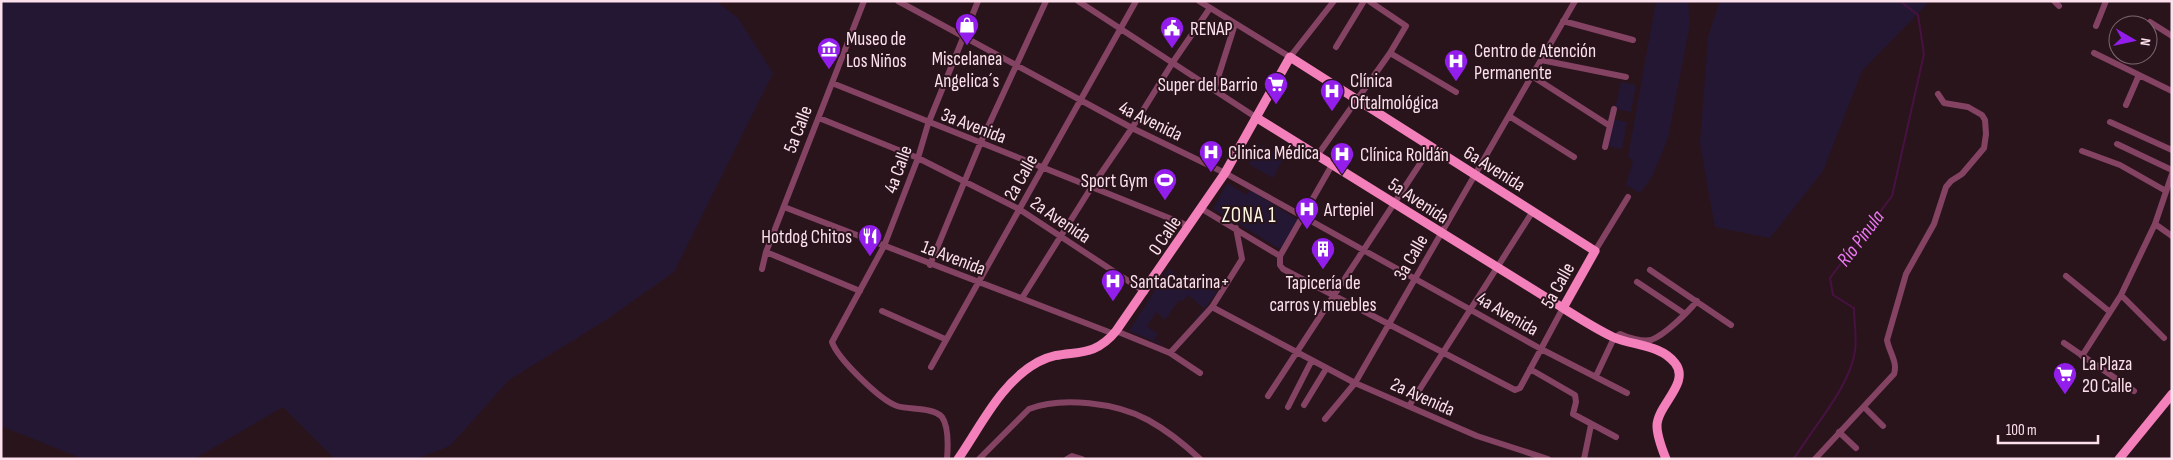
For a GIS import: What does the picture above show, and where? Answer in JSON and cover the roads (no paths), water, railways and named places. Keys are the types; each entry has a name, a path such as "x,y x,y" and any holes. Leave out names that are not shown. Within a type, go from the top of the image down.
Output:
{"street":[{"name":"5a Calle","path":"762,269 766,252 864,1"},
{"name":"4a Avenida","path":"898,1 1078,100 1225,173 1304,218 1363,248 1541,349 1627,393"},
{"name":"4a Calle","path":"947,459 946,426 941,416 886,401 838,355 832,342 884,246 918,158 928,124 978,1"},
{"path":"930,265 980,144 1046,1"},
{"name":"5a Avenida","path":"1078,1 1317,156 1393,201 1441,233 1563,308 1614,338 1648,346 1673,361 1679,372 1677,384 1658,417 1657,426 1666,459"},
{"name":"2a Calle","path":"931,367 1078,100 1122,28 1136,1"},
{"name":"6a Avenida","path":"1199,1 1595,251"},
{"name":"0 Calle","path":"958,459 999,398 1023,373 1038,362 1091,351 1106,343 1145,292 1225,173 1290,58 1334,1"},
{"path":"1336,47 1364,1"},
{"path":"1317,156 1390,53 1406,26 1369,1"},
{"name":"3a Calle","path":"1325,419 1355,383 1575,1"},
{"path":"2096,26 2105,2"},
{"path":"1022,298 1091,188 1210,8"},
{"path":"1563,21 1633,40"},
{"path":"1214,90 1236,24"},
{"path":"2158,27 2172,36"},
{"path":"1390,53 1456,92"},
{"path":"2094,53 2172,91"},
{"path":"1541,60 1626,78"},
{"path":"2126,105 2139,75"},
{"path":"1532,76 1610,126"},
{"name":"3a Avenida","path":"832,83 928,124 1043,166 1091,188 1189,226"},
{"path":"1815,459 1894,374 1895,362 1888,350 1888,332 1906,274 1934,224 1946,187 1954,178 1962,174 1984,148 1986,134 1985,120 1982,115 1968,107 1944,103 1938,94"},
{"path":"1605,147 1614,109"},
{"path":"1509,116 1574,157"},
{"name":"2a Avenida","path":"819,118 918,158 1019,208 1145,292"},
{"path":"2110,122 2172,150"},
{"path":"2082,356 2121,295 2155,224 2172,172 2118,144"},
{"path":"1268,396 1430,146"},
{"path":"2082,151 2120,165 2166,191"},
{"path":"1332,165 1304,218 1280,256 1280,265 1332,296 1445,353"},
{"name":"5a Calle","path":"1445,353 1517,389 1595,251 1628,197"},
{"name":"1a Avenida","path":"784,207 930,265 1170,353 1200,373"},
{"path":"1202,208 1280,256"},
{"path":"1410,406 1533,211"},
{"path":"2155,224 2172,236"},
{"path":"1170,353 1212,307 1242,259 1236,228"},
{"path":"766,252 860,291"},
{"path":"1650,270 1731,325"},
{"path":"2066,276 2110,312"},
{"path":"1637,282 1685,314"},
{"path":"2121,295 2164,338"},
{"path":"1596,376 1614,338 1620,334 1649,340 1685,314 1697,301"},
{"name":"2a Avenida","path":"1212,307 1296,354 1355,383 1477,436 1548,459"},
{"path":"882,311 945,339"},
{"path":"2064,343 2134,391"},
{"path":"1288,407 1312,362"},
{"path":"1304,405 1326,369"},
{"path":"1530,369 1575,396 1576,402 1573,414 1616,438"},
{"path":"2119,459 2172,394"},
{"path":"979,459 1029,409 1040,405 1076,402 1105,407 1146,419 1172,434 1200,459"},
{"path":"1864,407 1884,426"},
{"path":"1586,458 1591,425"},
{"path":"1839,432 1856,448"},
{"path":"1067,459 1072,456 1082,459"}],"waterway":[{"name":"Río Pinula","path":"1794,459 1839,393 1852,365 1855,351 1854,308 1833,295 1830,278 1892,196 1924,54 1918,15 1900,1"}],"place":[{"name":"Miscelanea Angelica´s","path":"967,46"},
{"name":"RENAP","path":"1172,49"},
{"name":"Museo de Los Niños","path":"829,70"},
{"name":"Centro de Atención Permanente","path":"1456,82"},
{"name":"Super del Barrio","path":"1276,105"},
{"name":"Clínica Oftalmológica","path":"1332,112"},
{"name":"Clinica Médica","path":"1211,173"},
{"name":"Clínica Roldán","path":"1342,175"},
{"name":"Sport Gym","path":"1165,201"},
{"name":"Artepiel","path":"1307,230"},
{"name":"Hotdog Chitos","path":"870,257"},
{"name":"Tapicería de carros y muebles","path":"1323,270"},
{"name":"SantaCatarina+","path":"1113,302"},
{"name":"La Plaza 20 Calle","path":"2065,395"}],"district":[{"name":"ZONA 1","path":"1249,215"}]}
